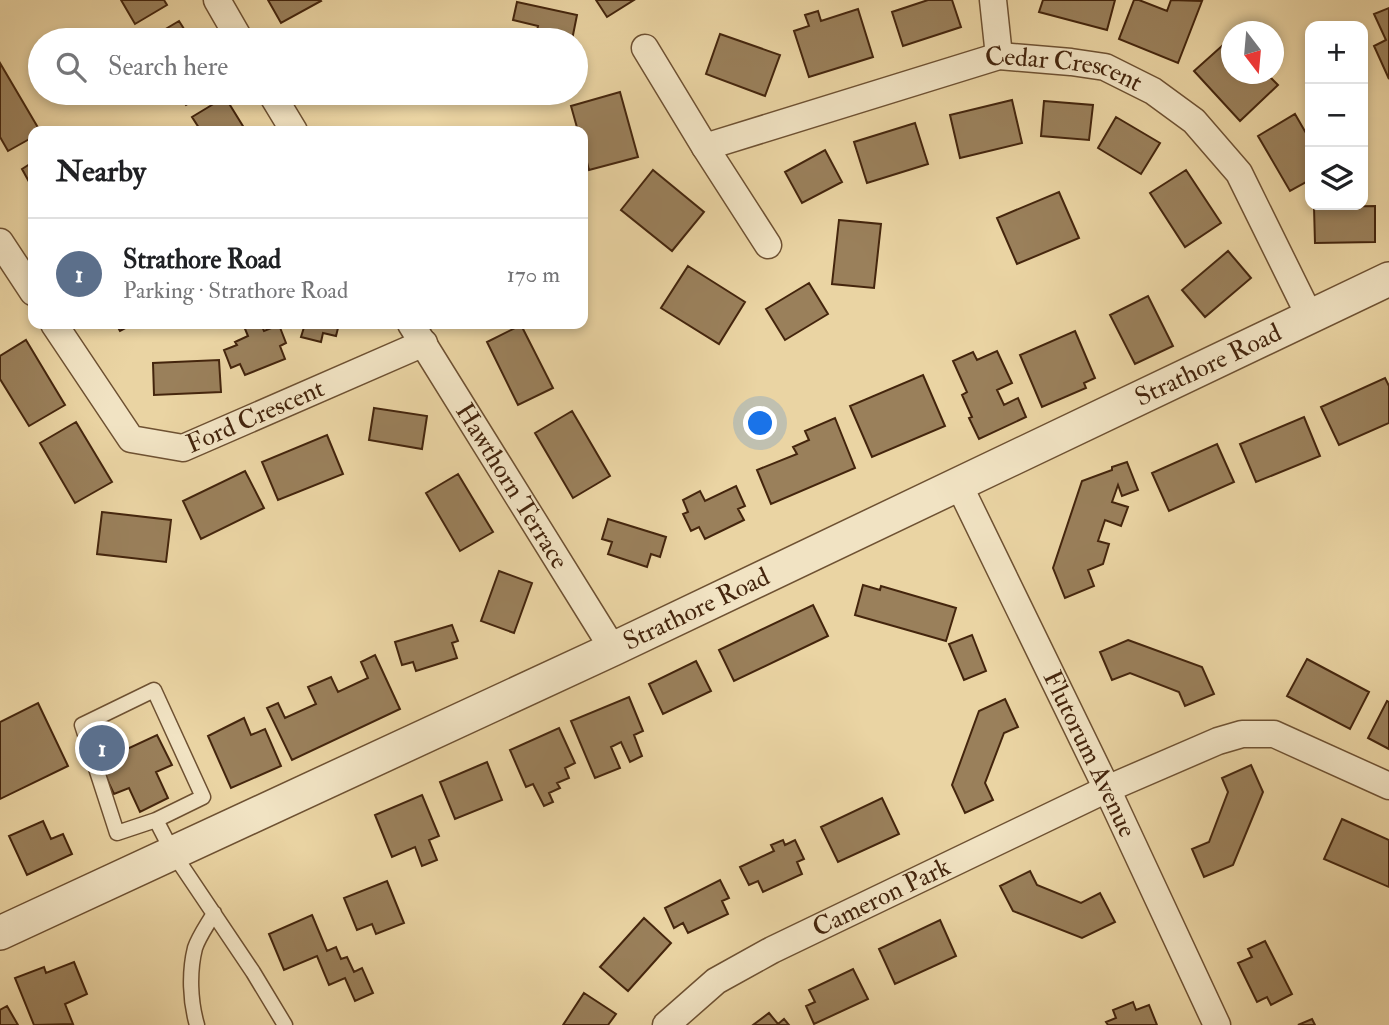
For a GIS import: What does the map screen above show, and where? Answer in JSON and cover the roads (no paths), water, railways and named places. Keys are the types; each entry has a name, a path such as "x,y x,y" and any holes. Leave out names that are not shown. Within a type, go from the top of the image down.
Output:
{"street":[{"path":"217,0 233,28"},
{"path":"993,0 999,56"},
{"path":"645,48 768,245"},
{"name":"Cedar Crescent","path":"705,146 999,56 1105,67 1153,91 1194,121 1239,173 1310,317"},
{"path":"278,105 290,126"},
{"path":"0,242 28,284"},
{"name":"Strathore Road","path":"0,933 613,649 1389,279"},
{"name":"Ford Crescent","path":"57,329 131,439 183,447 418,334"},
{"name":"Hawthorn Terrace","path":"418,334 613,649"},
{"name":"Flutorum Avenue","path":"959,485 1107,789 1217,1025"},
{"name":"Cameron Park","path":"666,1025 716,981 772,950 1107,789 1218,741 1242,734 1274,734 1389,786"}],"lane":[{"path":"154,690 203,797 156,820 117,833 82,724 154,690"},
{"path":"156,820 173,853 253,972 285,1025"},
{"path":"197,1025 192,999 192,970 196,946 214,913"}],"place":[{"name":"Strathore Road","path":"102,748"}]}
